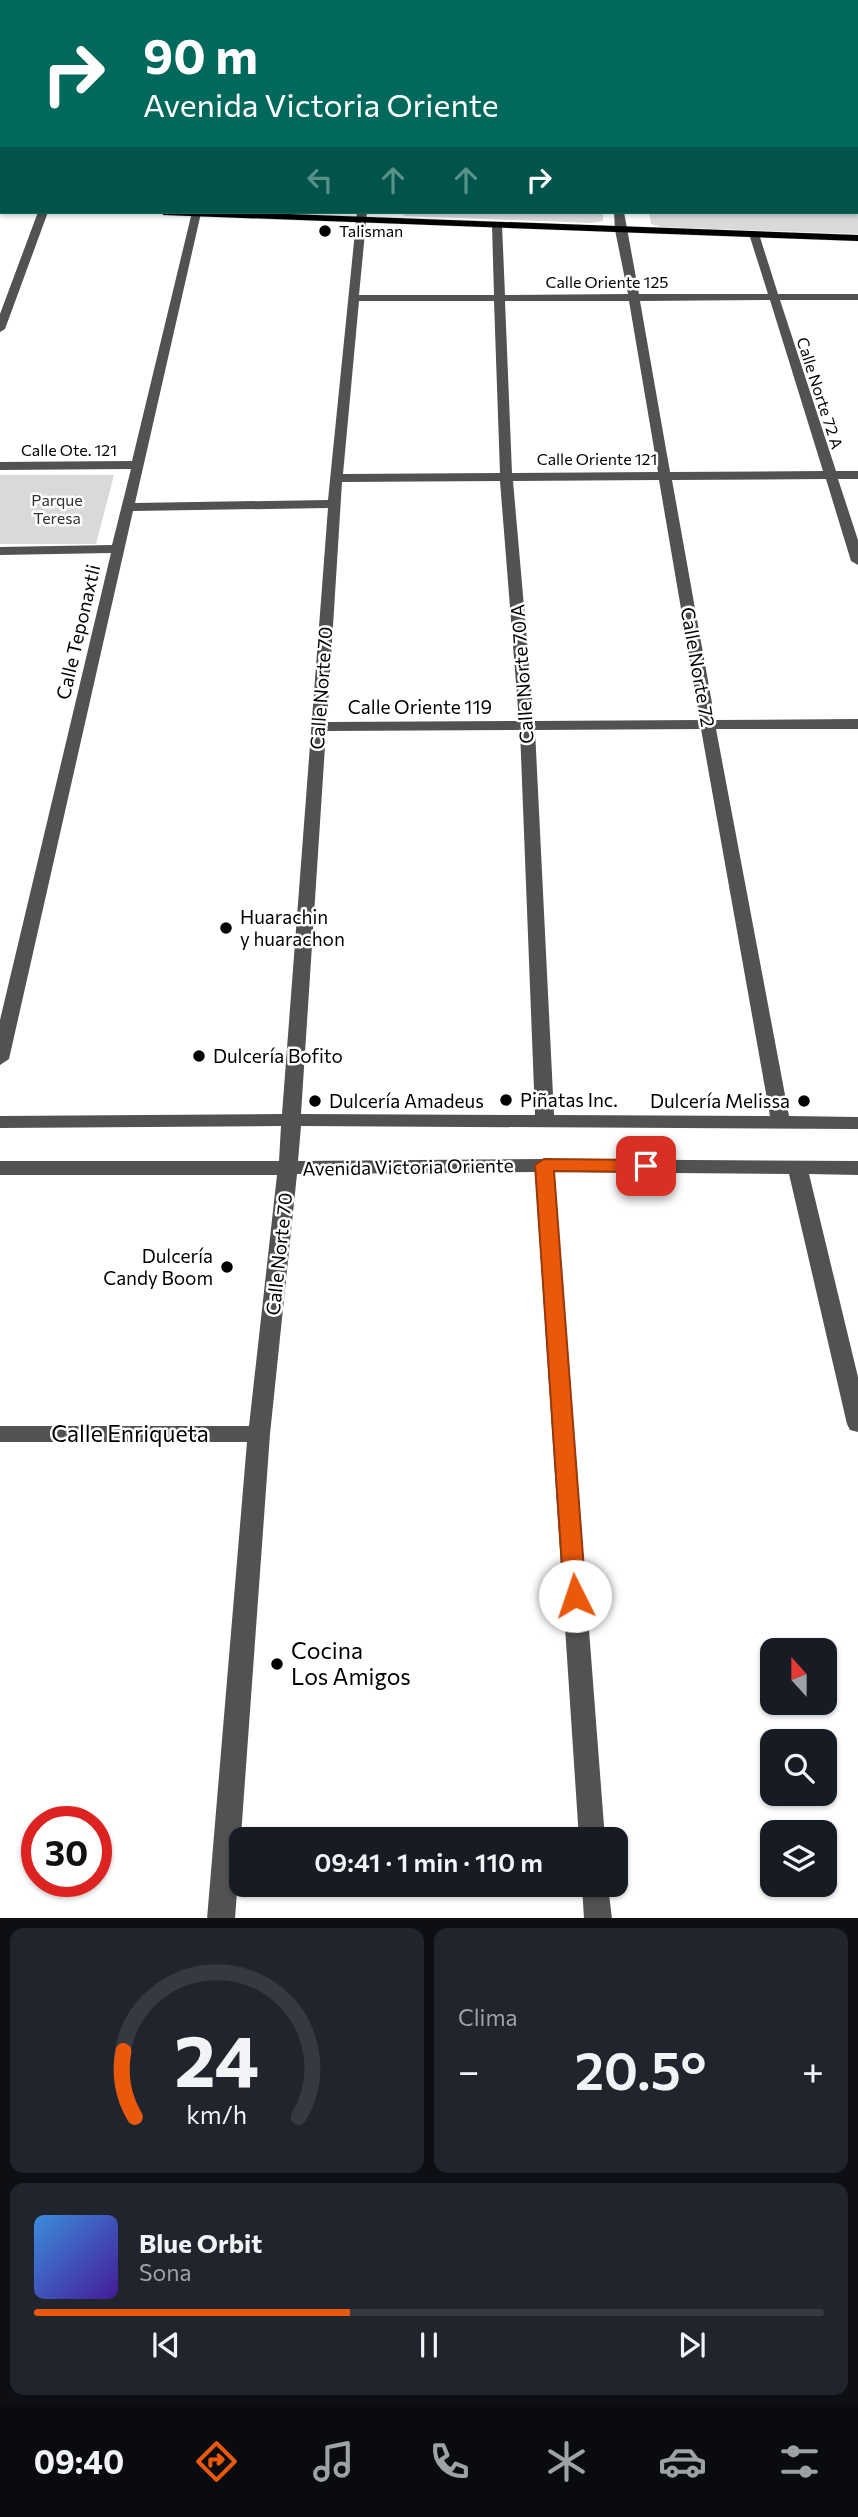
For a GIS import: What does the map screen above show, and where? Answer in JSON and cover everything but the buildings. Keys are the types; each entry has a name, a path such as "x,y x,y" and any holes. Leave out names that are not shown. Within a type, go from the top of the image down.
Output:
{"main road":[{"path":"250,214 361,216 496,225 858,238"}],"street":[{"path":"0,329 43,214"},
{"name":"Calle Teponaxtli","path":"0,1059 195,214"},
{"name":"Calle Norte 72","path":"619,214 781,1123"},
{"name":"Calle Norte 70","path":"221,1918 259,1434 288,1168 334,504 361,216"},
{"name":"Calle Norte 70 A","path":"496,225 506,477 527,726 545,1123"},
{"name":"Calle Norte 72 A","path":"754,234 858,561"},
{"name":"Calle Oriente 125","path":"355,298 858,297"},
{"name":"Calle Ote. 121","path":"0,466 137,465"},
{"name":"Calle Oriente 121","path":"336,478 858,475"},
{"path":"127,508 334,504"},
{"path":"0,551 116,549"},
{"name":"Calle Oriente 119","path":"317,727 858,724"},
{"path":"0,1122 291,1120 858,1123"},
{"path":"544,1165 591,1827"},
{"name":"Avenida Victoria Oriente","path":"0,1168 544,1165 858,1168"},
{"path":"798,1168 858,1424"},
{"name":"Calle Enriqueta","path":"0,1434 259,1434"},
{"path":"596,1897 598,1918"}],"green space":[{"path":"402,214 603,214 603,221 592,223"},
{"path":"649,214 858,214 858,234 661,227 651,224"},
{"name":"Parque Teresa","path":"0,475 114,475 96,544 0,544"}],"place":[{"name":"Talisman","path":"325,231"},
{"name":"Huarachin y huarachon","path":"226,928"},
{"name":"Dulcería Bofito","path":"199,1056"},
{"name":"Piñatas Inc.","path":"506,1100"},
{"name":"Dulcería Amadeus","path":"315,1101"},
{"name":"Dulcería Melissa","path":"804,1101"},
{"name":"Dulcería Candy Boom","path":"227,1267"},
{"name":"Cocina Los Amigos","path":"277,1664"}],"route":[{"path":"575,1596 544,1165 646,1166"}]}
